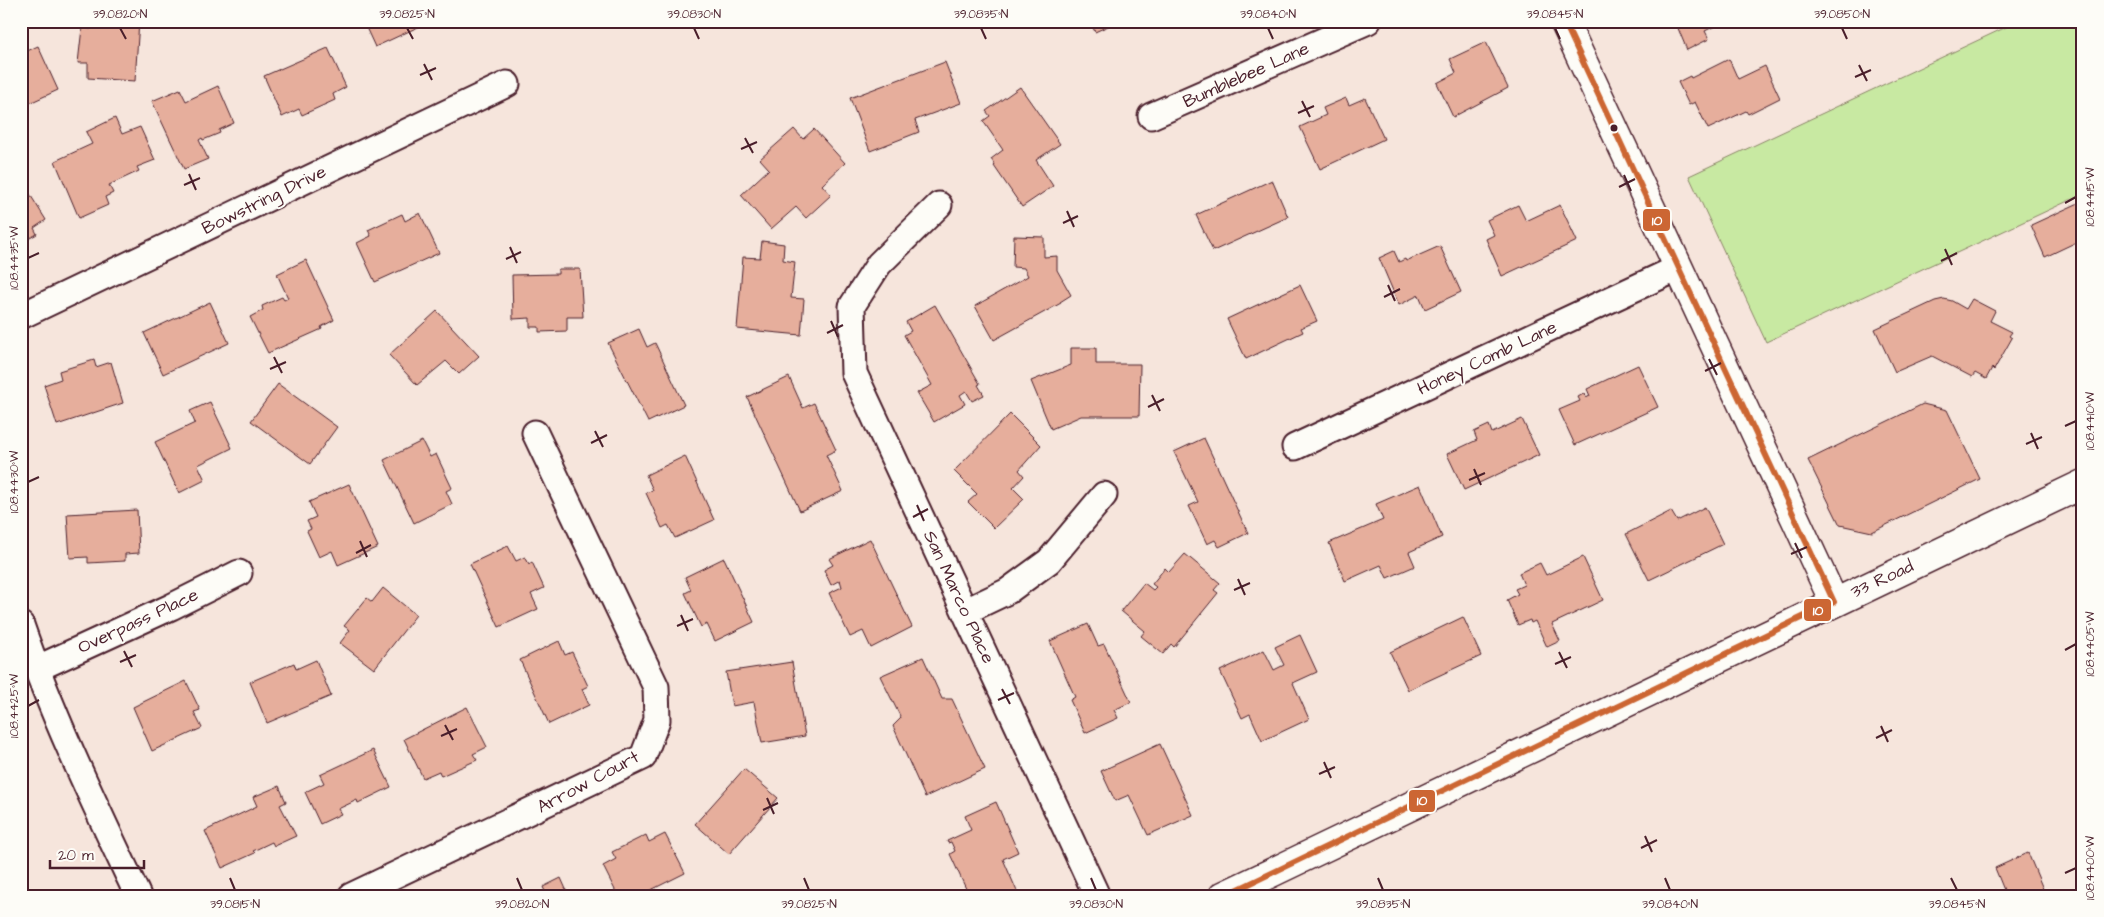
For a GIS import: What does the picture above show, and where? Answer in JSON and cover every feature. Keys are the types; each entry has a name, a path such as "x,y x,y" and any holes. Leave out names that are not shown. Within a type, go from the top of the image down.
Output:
{"main road":[{"path":"1564,21 1834,602"},
{"name":"33 Road","path":"1223,896 2083,484"}],"street":[{"name":"Bumblebee Lane","path":"1151,116 1368,21"},
{"name":"Bowstring Drive","path":"21,316 507,84"},
{"name":"San Marco Place","path":"939,204 879,264 852,306 854,373 1098,896"},
{"name":"Honey Comb Lane","path":"1295,447 1678,268"},
{"name":"Arrow Court","path":"351,896 643,758 657,720 656,687 536,433"},
{"path":"966,611 1008,591 1049,561 1104,495"},
{"name":"Overpass Place","path":"36,668 171,607 239,573"},
{"path":"21,625 36,668 98,811 138,896"}],"green space":[{"path":"2019,21 2083,21 2083,194 1766,342 1689,176"}],"building":[{"path":"99,21 139,21 135,81 88,78 88,63 78,63 82,28 91,29 91,26 99,26"},
{"path":"363,21 431,21 375,47"},
{"path":"1090,21 1119,21 1095,32"},
{"path":"1675,21 1725,21 1705,31 1709,39 1687,50"},
{"path":"1486,42 1508,88 1453,117 1437,83 1456,73 1450,59"},
{"path":"38,46 58,90 21,107 21,49 23,53"},
{"path":"328,48 346,87 333,94 335,100 302,115 299,109 282,117 264,76"},
{"path":"1729,59 1738,79 1765,66 1780,98 1748,114 1746,111 1708,129 1695,102 1689,105 1678,82 1690,76 1691,78"},
{"path":"945,62 961,103 915,120 919,132 870,151 850,98"},
{"path":"218,86 234,123 219,130 220,133 199,140 208,159 184,169 152,101 180,89 186,101"},
{"path":"1020,87 1060,144 1036,160 1053,186 1022,207 994,166 991,159 1003,150 983,121 990,116 986,111"},
{"path":"1346,98 1349,105 1365,98 1384,139 1320,169 1300,127 1326,115 1323,108"},
{"path":"115,118 122,134 140,127 155,160 137,167 139,171 109,185 113,193 105,197 108,205 79,218 55,161 92,144 86,132"},
{"path":"794,129 803,139 814,129 845,163 822,185 831,195 806,218 796,207 771,229 741,195 769,169 760,159"},
{"path":"21,180 46,220 34,228 37,234 21,243"},
{"path":"1272,180 1288,217 1213,251 1196,215"},
{"path":"2083,201 2083,239 2045,257 2031,225"},
{"path":"1518,205 1526,221 1560,205 1577,241 1502,276 1486,239 1494,235 1487,220"},
{"path":"420,213 439,253 375,282 357,243 371,236 368,230 402,214 405,221"},
{"path":"1014,236 1044,237 1044,257 1057,256 1057,270 1071,295 1061,303 994,340 975,306 1028,276 1024,268 1013,267"},
{"path":"762,241 784,244 783,260 795,262 791,298 804,299 801,335 737,329 743,257 760,258"},
{"path":"1440,246 1461,292 1425,309 1419,295 1399,305 1379,258 1394,251 1399,262 1405,259 1406,261"},
{"path":"306,260 334,320 321,327 322,329 268,353 250,317 263,310 262,306 282,297 284,300 288,298 277,274"},
{"path":"558,269 580,269 583,317 567,317 567,331 539,332 539,327 530,327 530,318 513,319 512,275 558,274"},
{"path":"1300,285 1317,321 1301,328 1303,332 1246,359 1227,319"},
{"path":"1944,299 1966,309 1972,299 1995,311 1990,321 2012,332 2009,336 2012,338 1994,370 1992,368 1986,379 1975,373 1972,377 1932,356 1895,372 1875,329 1935,301"},
{"path":"210,302 229,343 163,374 144,333"},
{"path":"935,305 980,384 978,385 984,395 972,401 966,391 960,395 965,404 934,422 917,393 932,385 904,335 911,331 906,322"},
{"path":"437,311 479,356 459,374 446,361 417,385 389,355"},
{"path":"639,329 647,347 655,343 684,405 648,422 608,343"},
{"path":"1071,348 1096,348 1096,364 1140,364 1139,416 1081,416 1051,429 1031,381 1071,365"},
{"path":"94,360 96,367 111,362 123,403 57,425 44,385 61,379 59,371"},
{"path":"1638,365 1658,407 1575,445 1559,410 1580,401 1578,397 1585,393 1586,398 1590,396 1587,389"},
{"path":"789,377 803,408 814,403 836,450 826,455 843,491 800,511 747,397"},
{"path":"278,384 337,427 310,464 251,421"},
{"path":"210,402 232,448 198,465 205,480 179,493 155,442 195,423 190,411"},
{"path":"1923,404 1947,410 1980,479 1872,532 1840,525 1808,460"},
{"path":"1010,414 1041,445 1019,470 1024,476 1013,488 1024,499 994,528 968,502 977,494 954,471"},
{"path":"1522,419 1539,455 1464,490 1447,454 1477,440 1474,432 1489,425 1492,433"},
{"path":"1204,438 1248,533 1219,547 1215,540 1207,544 1189,506 1198,502 1174,452"},
{"path":"422,441 430,457 436,454 452,488 446,491 452,504 414,523 384,460"},
{"path":"685,456 714,520 675,538 668,525 662,528 646,493 653,490 646,475"},
{"path":"349,484 378,547 338,565 332,551 319,557 307,531 311,529 307,521 316,517 309,502"},
{"path":"1420,485 1442,537 1409,552 1415,566 1387,578 1381,565 1345,581 1329,543 1383,520 1376,504"},
{"path":"1705,507 1723,544 1649,580 1626,534 1671,511 1677,521"},
{"path":"137,510 139,553 125,554 125,561 88,563 88,557 70,558 67,514"},
{"path":"870,539 912,627 871,648 863,631 850,637 829,593 842,587 840,580 831,585 824,570 833,565 829,559"},
{"path":"508,546 516,561 525,557 529,564 532,562 544,588 531,594 538,609 499,627 470,564"},
{"path":"1185,554 1220,583 1214,590 1218,593 1174,647 1171,644 1163,654 1141,636 1145,631 1121,611 1144,583 1153,590 1156,587 1152,584 1165,568 1169,572"},
{"path":"1583,557 1603,600 1552,624 1560,641 1547,647 1535,621 1531,623 1530,620 1518,625 1507,600 1518,594 1515,589 1524,585 1519,573 1540,563 1546,575"},
{"path":"724,558 754,622 715,641 707,624 701,627 685,593 691,590 685,577"},
{"path":"383,588 416,615 374,669 340,643 350,630 344,626 367,598 372,602"},
{"path":"1463,617 1481,656 1408,690 1390,652"},
{"path":"1088,624 1098,646 1104,644 1131,702 1114,710 1118,718 1085,733 1070,700 1075,697 1050,641"},
{"path":"1300,635 1317,672 1293,683 1309,719 1262,741 1250,714 1242,718 1220,671 1264,650 1274,670 1284,665 1275,647"},
{"path":"559,641 565,655 572,652 588,686 582,689 589,705 549,724 520,660"},
{"path":"923,657 942,699 952,699 985,769 925,797 893,726 901,718 880,676"},
{"path":"316,660 331,696 267,723 250,682 294,663 296,669"},
{"path":"792,662 805,736 762,743 754,702 732,706 726,672"},
{"path":"186,681 200,710 194,712 202,728 152,751 133,707"},
{"path":"467,707 487,747 473,754 477,760 441,776 439,771 423,778 404,739"},
{"path":"1160,744 1193,815 1148,835 1129,795 1115,801 1101,771"},
{"path":"373,750 391,787 358,803 357,800 338,809 341,814 320,824 305,792 324,783 320,775"},
{"path":"744,769 778,798 729,854 695,824"},
{"path":"279,786 286,802 280,805 296,836 274,846 272,842 253,851 255,853 222,868 205,831 257,806 253,797"},
{"path":"996,802 1018,852 1003,859 1019,896 966,896 965,892 967,891 950,854 955,851 951,842 948,843 947,841 971,830 965,816"},
{"path":"21,809 28,823 22,826 29,842 21,846"},
{"path":"665,834 685,873 639,896 618,896 603,866 616,859 612,852 646,835 649,842"},
{"path":"2028,853 2046,896 2004,896 2006,895 1995,868"},
{"path":"561,878 569,896 547,896 543,887"}],"transit line":[{"name":"10","path":"1224,896 1834,602 1564,21"}]}
